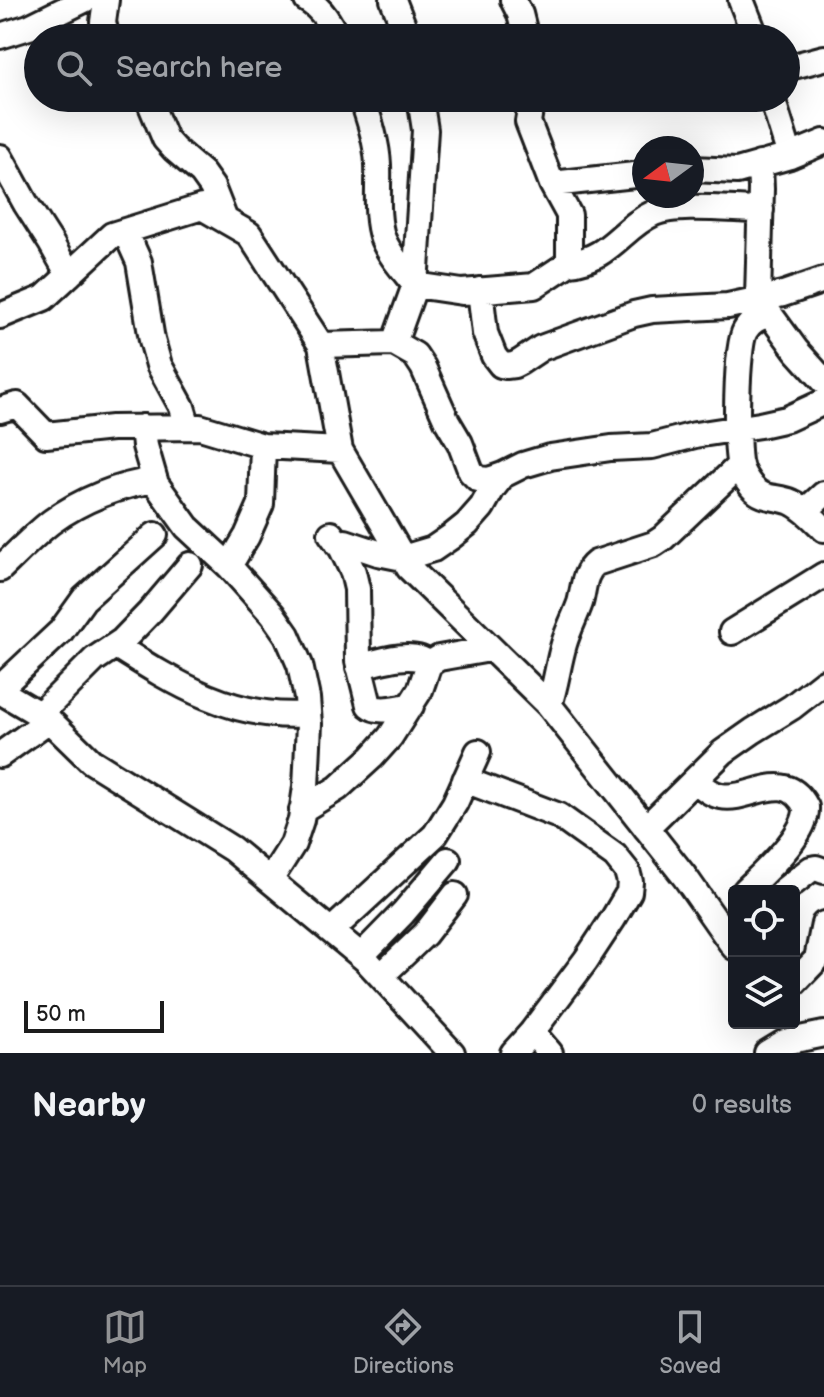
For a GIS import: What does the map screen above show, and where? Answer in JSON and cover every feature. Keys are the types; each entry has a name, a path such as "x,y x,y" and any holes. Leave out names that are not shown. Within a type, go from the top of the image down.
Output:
{"street":[{"path":"35,24 84,0"},
{"path":"104,24 106,0"},
{"path":"307,0 331,24"},
{"path":"393,0 402,24"},
{"path":"513,0 522,24"},
{"path":"745,24 741,0 749,0"},
{"path":"0,36 24,29"},
{"path":"800,64 824,58"},
{"path":"154,112 165,139 202,173 212,187 225,220"},
{"path":"366,112 378,161 379,224 384,241 415,285 462,292 534,286 569,263 583,262 613,245 633,226 657,211 678,208 761,210"},
{"path":"394,343 415,285 425,130 422,112"},
{"path":"530,112 528,122 552,184 569,215 569,263"},
{"path":"776,112 790,156"},
{"path":"704,170 737,171 790,156 824,142"},
{"path":"0,157 69,275"},
{"path":"760,164 764,306 796,350 824,381"},
{"path":"552,184 632,175"},
{"path":"0,316 44,298 112,235 202,207 249,234 321,345 340,450 409,568 549,705 728,934"},
{"path":"125,231 139,262 159,365 182,407 188,427"},
{"path":"824,280 783,294 764,306 743,335 738,372 740,465 749,483 759,494 788,501 805,511 824,529"},
{"path":"480,290 485,333 494,356 501,365 506,366 520,362 541,348 634,314 652,310 764,306"},
{"path":"321,345 394,343 415,355 460,443 471,472 478,479 489,480 550,457 611,448 652,446 787,419 824,402"},
{"path":"0,410 17,405 46,435 143,427 200,427 263,446 340,450"},
{"path":"143,427 155,480 187,527 252,589 287,635 302,673 308,714 306,787 293,844 270,880"},
{"path":"229,566 261,504 263,446"},
{"path":"549,705 565,641 591,567 663,538 740,465"},
{"path":"411,706 371,708 359,667 357,589 353,572 334,539 403,558 433,549 467,524 503,475"},
{"path":"0,569 53,521 90,500 134,483 155,480"},
{"path":"805,511 824,494"},
{"path":"155,535 84,599 61,631 0,689 45,717 91,761 232,849 361,956 452,1053"},
{"path":"0,755 45,717 95,659 116,646 150,612 190,565"},
{"path":"732,632 824,575"},
{"path":"116,646 176,683 216,700 279,716 308,714"},
{"path":"302,810 338,788 390,737 420,690 429,664 439,658 490,649"},
{"path":"359,667 384,660 414,657 423,658 429,664"},
{"path":"646,828 723,752 824,682"},
{"path":"331,931 435,835 455,803 478,752"},
{"path":"465,780 559,816 615,856 629,878 629,892 586,960 513,1053"},
{"path":"695,780 705,790 724,797 765,787 779,787 797,795 806,807 805,820 796,834 751,885"},
{"path":"361,956 448,860"},
{"path":"791,885 811,869 824,871"},
{"path":"381,976 425,934 455,895"},
{"path":"800,977 817,959 824,924"},
{"path":"532,1032 550,1053"},
{"path":"767,1053 791,1039 824,1034"}]}
